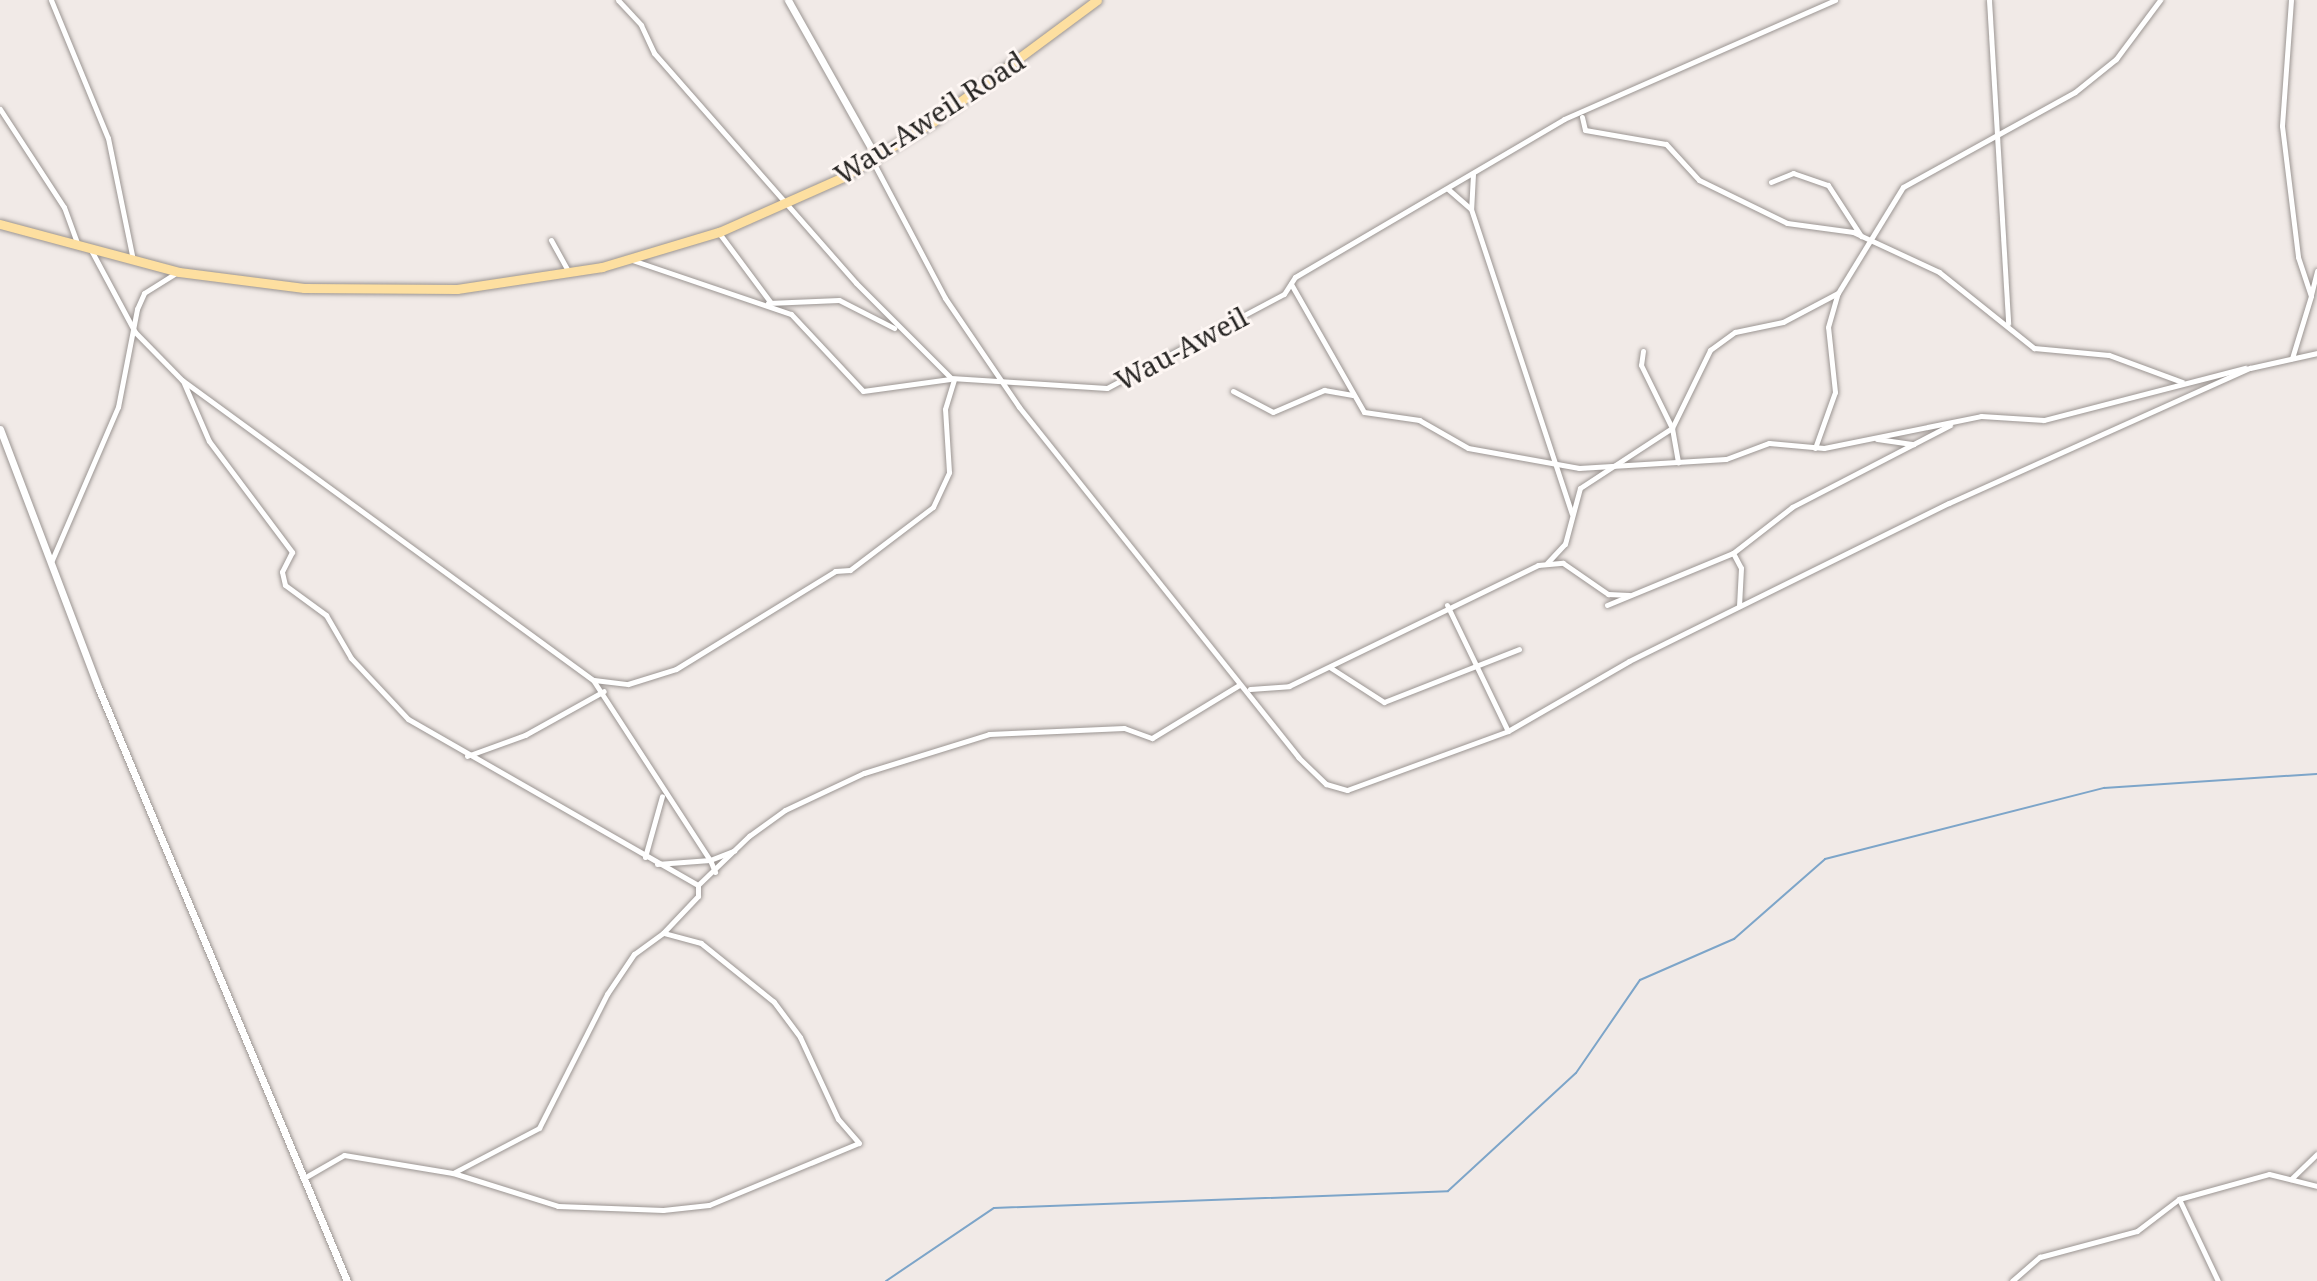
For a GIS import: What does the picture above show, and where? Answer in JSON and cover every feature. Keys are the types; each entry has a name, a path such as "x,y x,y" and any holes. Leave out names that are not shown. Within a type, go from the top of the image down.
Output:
{"main road":[{"name":"Wau-Aweil Road","path":"0,224 179,272 358,291 472,287 569,273 631,260 719,232 791,202 874,158 1097,0"}],"street":[{"path":"51,0 108,138 133,260"},
{"path":"593,680 628,684 676,669 835,571 850,570 933,507 949,472 945,409 953,379 905,335 791,202 654,53 641,25 618,0"},
{"path":"788,0 874,158 945,298 1003,382 1239,685 1250,689 1289,686 1447,605 1547,563 1565,544 1580,488 1672,428 1710,350 1735,332 1783,322 1838,293"},
{"name":"Wau-Aweil","path":"768,303 802,321 863,391 953,379 1115,387 1564,119 1582,116 1656,76 1835,0"},
{"path":"1989,0 2001,130 2008,324"},
{"path":"1815,448 1835,392 1828,327 1838,293 1903,187 2108,67 2160,0"},
{"path":"2291,0 2282,126 2298,257 2311,296"},
{"path":"0,109 64,207 78,246"},
{"path":"1582,116 1585,130 1666,144 1699,180 1787,223 1872,242 1939,272 2008,324 2034,348 2109,355 2183,382"},
{"path":"1771,182 1793,173 1828,185 1862,239"},
{"path":"1473,174 1471,209 1572,515"},
{"path":"1448,189 1471,209"},
{"path":"719,232 768,303"},
{"path":"551,240 569,273"},
{"path":"91,250 135,332 182,380 593,680 604,691 662,795 695,828 715,872"},
{"path":"631,260 768,303 839,300 905,335"},
{"path":"2292,358 2317,271"},
{"path":"52,560 118,407 144,293 179,272"},
{"path":"1291,284 1364,412 1419,420 1468,448 1553,463 1608,468 1726,459 1769,443 1815,448 1998,414 2044,420 2183,382 2317,353"},
{"path":"1643,351 1644,373 1672,428 1678,462"},
{"path":"1250,689 1298,757 1337,788 1359,788 1508,731 1739,607 2250,368"},
{"path":"182,380 209,441 292,552 282,572 285,585 326,615 351,658 408,719 466,756 698,885"},
{"path":"1233,391 1273,412 1324,390 1354,395"},
{"path":"1607,605 1733,553 1792,507 1958,422"},
{"path":"0,429 347,1281"},
{"path":"1876,439 1915,444"},
{"path":"1733,553 1741,562 1739,607"},
{"path":"1547,563 1571,566 1608,594 1629,595"},
{"path":"1447,605 1508,731"},
{"path":"1330,667 1384,702 1519,649"},
{"path":"698,885 734,851 802,801 954,743 1067,727 1124,728 1152,738 1239,685"},
{"path":"466,756 525,735 604,691"},
{"path":"645,857 662,795"},
{"path":"656,864 710,860 734,851"},
{"path":"453,1173 539,1128 607,994 634,954 663,933 698,896 698,885"},
{"path":"303,1178 344,1155 453,1173 558,1206 663,1210 709,1205 859,1143 835,1113 800,1037 774,1002 701,943 663,933"},
{"path":"2291,1179 2317,1154"},
{"path":"2012,1281 2040,1257 2137,1231 2179,1199 2269,1174 2317,1186"},
{"path":"2179,1199 2218,1281"}],"waterway":[{"path":"886,1281 994,1208 1448,1191 1576,1073 1640,980 1734,939 1825,859 2104,788 2317,774"}]}
